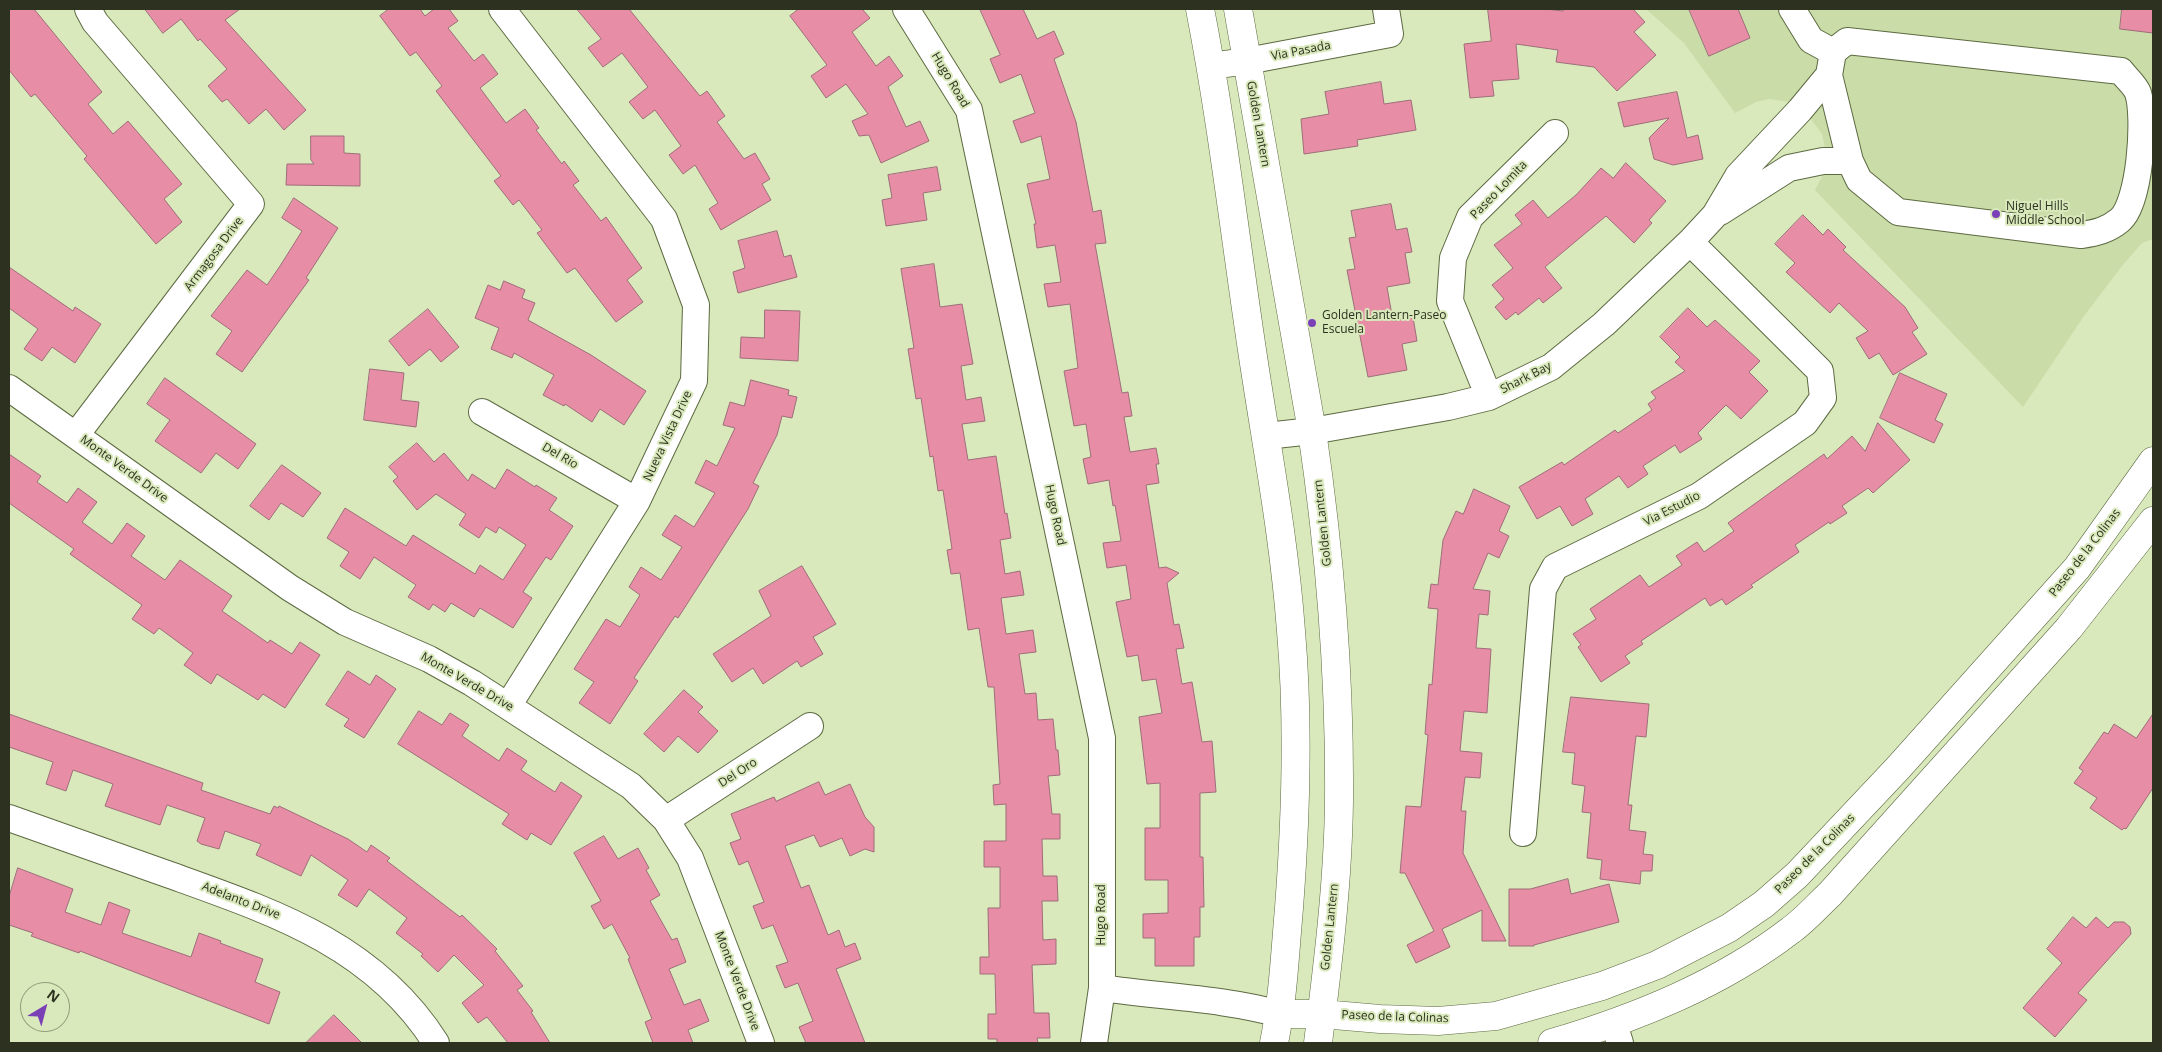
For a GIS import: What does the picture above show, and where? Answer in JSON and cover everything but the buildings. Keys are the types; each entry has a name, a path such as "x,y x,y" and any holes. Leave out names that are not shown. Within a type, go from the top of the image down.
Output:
{"main road":[{"path":"1200,9 1211,66 1283,552 1295,695 1293,857 1280,1014 1274,1043"},
{"name":"Golden Lantern","path":"1238,9 1312,431 1319,482 1333,635 1338,782 1335,884 1322,1014 1316,1043"},
{"name":"Paseo de la Colinas","path":"1280,1014 1322,1014 1438,1021 1496,1016 1602,986 1657,965 1729,928 1764,904 1797,875 1898,768 2077,568 2153,461"},
{"path":"1552,1043 1617,1034 1709,982 1792,930 1830,894 2062,636 2153,520"},
{"path":"1602,986 1617,1034"},
{"name":"Paseo de la Colinas","path":"1280,1014 1316,1043"}],"street":[{"name":"Armagosa Drive","path":"76,435 251,204 95,22 88,9"},
{"name":"Nueva Vista Drive","path":"502,9 664,219 696,305 694,381 637,501 508,706"},
{"name":"Hugo Road","path":"906,9 969,110 1102,738 1102,988 1094,1043"},
{"path":"1715,215 1738,176 1800,110 1831,64 1847,41 2121,71 2138,92 2143,119 2136,191 2122,219 2100,233 2081,235 1898,212 1859,180 1850,161 1831,64 1811,40 1792,9"},
{"name":"Via Pasada","path":"1211,66 1247,61 1388,21"},
{"name":"Paseo Lomita","path":"1489,397 1450,301 1453,258 1470,217 1555,133"},
{"path":"1715,215 1789,168 1823,161 1850,161"},
{"name":"Shark Bay","path":"1266,436 1312,431 1448,407 1489,397 1551,367 1604,324 1690,242 1715,215"},
{"name":"Via Estudio","path":"1523,833 1543,589 1554,568 1699,496 1805,423 1823,398 1820,371 1690,242"},
{"name":"Monte Verde Drive","path":"9,388 290,588 345,622 429,659 508,706 630,786 666,820 690,858 761,1043"},
{"name":"Del Rio","path":"482,412 637,501"},
{"name":"Del Oro","path":"666,820 810,726"},
{"name":"Adelanto Drive","path":"9,818 260,907 305,927 347,953 392,989 421,1019 436,1043"},
{"name":"Paseo de la Colinas","path":"1102,988 1156,997 1244,1004 1280,1014"}],"shaded area":[{"name":"Niguel Hills Middle School","path":"1646,9 2153,9 2153,239 2142,243 2122,266 2084,316 2023,407 1815,190 1824,173 1825,148 1822,134 1805,111 1790,102 1769,99 1756,102 1735,113 1684,43"}],"place":[{"name":"Niguel Hills Middle School","path":"1996,214"},
{"name":"Golden Lantern-Paseo Escuela","path":"1312,323"}]}
